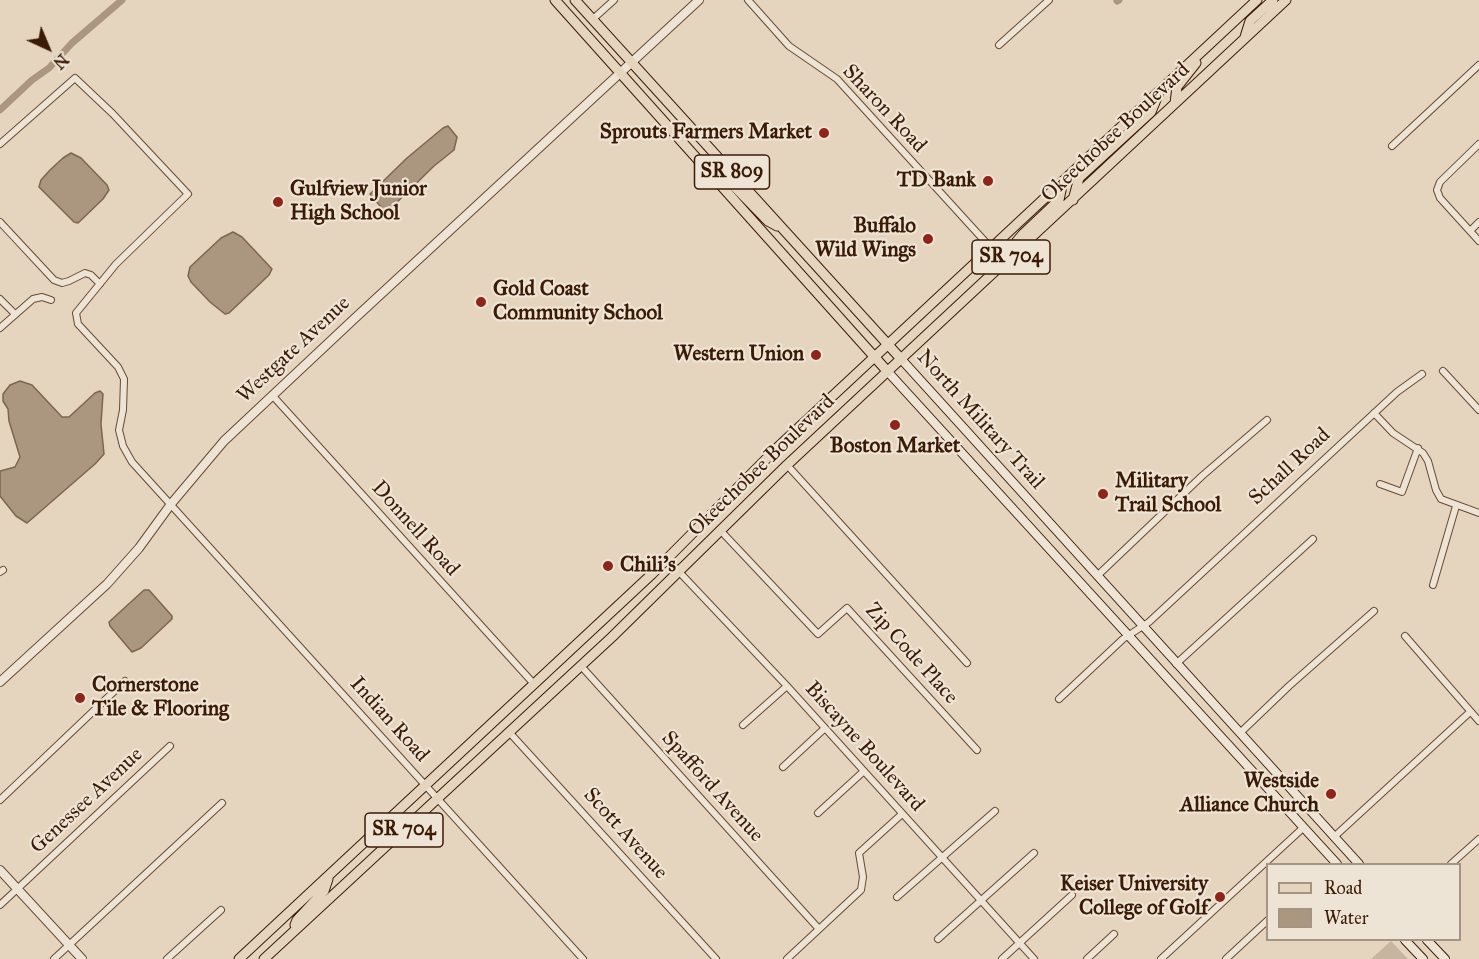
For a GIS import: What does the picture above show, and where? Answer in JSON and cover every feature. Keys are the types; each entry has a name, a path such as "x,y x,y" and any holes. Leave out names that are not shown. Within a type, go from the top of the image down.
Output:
{"main road":[{"name":"North Military Trail","path":"555,0 874,357 1307,831 1333,863"},
{"name":"North Military Trail","path":"575,0 1358,863"},
{"name":"Okeechobee Boulevard","path":"239,959 667,559 778,447 1257,0"},
{"path":"1245,37 1250,21 1273,0"},
{"name":"Okeechobee Boulevard","path":"264,959 580,666 787,465 1286,0"},
{"path":"1175,103 1177,87 1225,30"},
{"path":"1073,200 1079,178 1151,112 1161,90"},
{"path":"715,177 728,180 768,221 785,230"},
{"path":"1012,256 1017,241 1059,201 1063,181"},
{"path":"1058,557 1071,561 1081,558"},
{"path":"1216,731 1240,733"},
{"path":"1307,831 1315,830 1333,836"},
{"path":"297,928 295,925 297,920 324,891 329,877"},
{"path":"1407,941 1423,959"},
{"path":"1429,941 1445,959"}],"street":[{"path":"593,19 614,0"},
{"name":"Westgate Avenue","path":"0,682 107,584 139,548 171,504 224,441 699,0"},
{"name":"Sharon Road","path":"748,0 789,46 837,79 991,248"},
{"path":"999,45 1049,0"},
{"path":"1392,146 1479,65"},
{"path":"0,144 75,78 113,114 188,194 116,264 99,284 91,275 85,273 62,283 54,280 0,222"},
{"path":"1479,144 1440,182 1438,194 1479,241"},
{"path":"1470,231 1479,222"},
{"name":"Indian Road","path":"99,284 76,313 78,324 118,367 124,379 123,410 118,430 123,446 132,462 583,959"},
{"path":"0,328 33,299 42,297 51,300"},
{"path":"0,299 15,314"},
{"path":"1443,371 1479,410"},
{"name":"Schall Road","path":"1059,699 1397,392 1422,374"},
{"name":"Donnell Road","path":"272,395 534,684"},
{"path":"1374,413 1393,433 1418,448 1426,457 1441,500 1479,513"},
{"path":"1097,576 1202,476 1267,420"},
{"path":"1380,484 1402,492 1418,448"},
{"name":"Zip Code Place","path":"787,465 967,663"},
{"path":"1433,585 1456,506"},
{"name":"Zip Code Place","path":"720,530 818,634 847,608 977,750"},
{"path":"1176,664 1313,540"},
{"name":"Biscayne Boulevard","path":"667,559 787,686 1034,959"},
{"path":"1240,733 1374,611"},
{"path":"1405,636 1479,721"},
{"name":"Spafford Avenue","path":"580,666 819,929"},
{"path":"0,800 125,681"},
{"path":"743,725 787,686"},
{"path":"1333,836 1470,712"},
{"path":"783,767 825,728"},
{"name":"Scott Avenue","path":"509,732 716,959"},
{"name":"Genessee Avenue","path":"0,905 170,746"},
{"path":"818,813 864,771"},
{"path":"54,959 222,803"},
{"path":"897,897 995,811"},
{"path":"788,959 861,890 863,877 859,853 902,813"},
{"path":"1270,863 1307,831"},
{"path":"1452,863 1479,839"},
{"path":"938,939 1034,853"},
{"path":"1161,959 1266,867"},
{"path":"0,870 82,959"},
{"path":"1002,959 1072,895"},
{"path":"167,959 221,910"},
{"path":"1226,959 1266,922"},
{"path":"1087,959 1114,934"}],"shaded area":[{"path":"1391,941 1408,959 1371,959"}],"water":[{"path":"448,126 457,137 454,150 434,166 386,213 370,194 407,158"},
{"path":"71,153 81,158 109,190 78,223 74,222 39,187 41,180 50,170"},
{"path":"233,232 242,237 272,269 269,275 229,313 225,314 210,302 188,276 190,267 221,238"},
{"path":"20,381 32,385 62,417 69,417 95,393 100,391 103,394 101,424 104,454 27,523 16,516 0,496 0,471 15,467 20,457 9,421 8,409 3,401 3,394 10,385"},
{"path":"144,590 149,590 172,616 172,619 141,648 132,652 109,622"}],"waterway":[{"path":"0,110 122,0"}],"place":[{"name":"Sprouts Farmers Market","path":"824,133"},
{"name":"TD Bank","path":"988,181"},
{"name":"Gulfview Junior High School","path":"278,202"},
{"name":"Buffalo Wild Wings","path":"928,239"},
{"name":"Gold Coast Community School","path":"481,302"},
{"name":"Western Union","path":"816,355"},
{"name":"Boston Market","path":"895,425"},
{"name":"Military Trail School","path":"1103,494"},
{"name":"Chili's","path":"608,566"},
{"name":"Cornerstone Tile & Flooring","path":"80,698"},
{"name":"Westside Alliance Church","path":"1331,794"},
{"name":"Keiser University College of Golf","path":"1220,897"}]}
